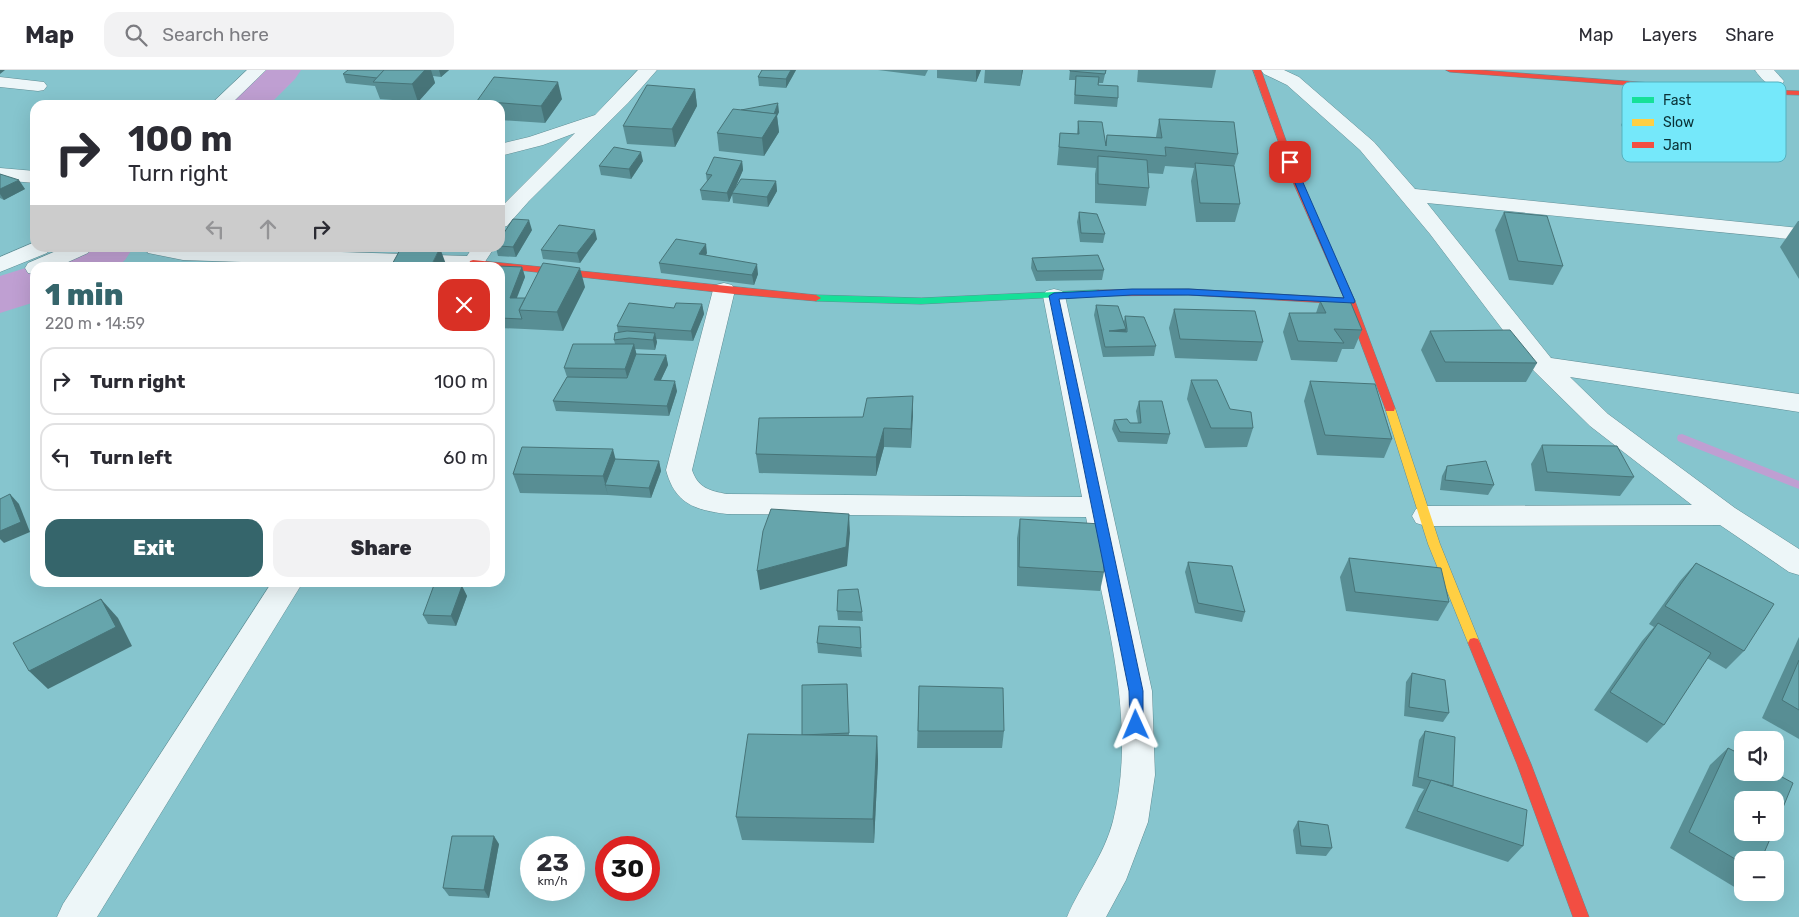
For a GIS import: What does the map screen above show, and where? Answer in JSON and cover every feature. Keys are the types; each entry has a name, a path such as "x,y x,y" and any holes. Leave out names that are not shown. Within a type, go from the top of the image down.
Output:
{"street":[{"path":"224,100 257,70"},
{"path":"505,215 556,161 604,117 648,70"},
{"path":"1257,70 1296,180 1350,301 1382,383 1434,544 1524,764 1581,917"},
{"path":"1270,70 1293,81 1367,146 1438,229 1543,366 1599,420 1725,515 1799,564"},
{"path":"1450,70 1622,83"},
{"path":"1766,77 1799,85"},
{"path":"0,82 38,86"},
{"path":"1786,93 1799,93"},
{"path":"505,149 536,141 604,117"},
{"path":"0,174 30,177"},
{"path":"1410,196 1799,234"},
{"path":"0,265 30,252"},
{"path":"48,262 71,252"},
{"path":"178,252 476,259 498,262"},
{"path":"505,263 779,297 891,301 1132,292 1189,292 1350,301"},
{"path":"0,283 30,270"},
{"path":"724,290 679,470 682,483 691,493 705,501 727,504 1099,507"},
{"path":"1054,296 1136,691 1138,775 1130,822 1113,868 1086,917"},
{"path":"1543,366 1799,403"},
{"path":"1426,516 1725,515"},
{"path":"76,917 285,587"}],"building":[{"path":"348,70 384,70 377,78 343,74"},
{"path":"384,70 425,70 412,84 373,82"},
{"path":"762,70 791,70 786,79 758,77"},
{"path":"1070,70 1106,70 1105,74"},
{"path":"1076,76 1099,77 1098,85 1118,86 1118,98 1075,95"},
{"path":"494,77 558,82 541,106 505,103 505,100 478,100"},
{"path":"647,85 695,89 672,129 623,126"},
{"path":"778,103 774,114 741,110"},
{"path":"733,109 777,114 762,138 717,133"},
{"path":"1159,119 1234,122 1238,154 1165,147 1166,156 1059,147 1060,133 1079,134 1078,121 1102,122 1106,146 1107,135 1162,138"},
{"path":"614,147 641,152 629,169 599,166"},
{"path":"1098,156 1147,160 1149,188 1098,184"},
{"path":"714,157 742,161 727,193 700,190 712,175 706,174"},
{"path":"1195,163 1234,166 1240,204 1200,203"},
{"path":"0,174 19,180 0,189"},
{"path":"741,179 776,181 767,197 732,193"},
{"path":"1079,212 1097,214 1105,234 1081,233"},
{"path":"1504,212 1547,216 1563,266 1518,261"},
{"path":"513,219 529,220 513,247 505,246 505,231"},
{"path":"559,225 595,230 577,253 541,250"},
{"path":"676,239 706,244 699,254 757,264 752,275 659,263"},
{"path":"399,252 438,252 433,262 393,262"},
{"path":"1098,255 1104,270 1037,271 1032,258"},
{"path":"543,263 580,268 557,312 519,310"},
{"path":"505,266 522,267 510,298 525,298 519,310 522,319 505,318"},
{"path":"1320,301 1350,301 1362,330 1334,329 1344,343 1298,341 1289,313 1326,313"},
{"path":"629,303 674,308 676,303 702,304 691,331 617,326"},
{"path":"1096,305 1118,306 1126,329 1109,331 1127,332 1125,316 1144,317 1156,346 1105,347"},
{"path":"1174,309 1255,311 1263,342 1180,339"},
{"path":"1510,330 1537,363 1445,362 1430,331"},
{"path":"627,331 655,333 653,340 629,338 614,340 615,333"},
{"path":"573,344 634,344 625,369 564,368"},
{"path":"636,354 666,355 654,380 675,381 667,406 553,401 567,377 627,378"},
{"path":"1191,380 1217,380 1230,409 1251,412 1253,428 1211,428"},
{"path":"1310,381 1375,384 1392,439 1325,435"},
{"path":"913,396 911,429 884,428 876,457 756,454 759,418 863,417 867,398"},
{"path":"1139,401 1162,401 1170,434 1120,432 1114,420 1127,419 1130,423 1141,423"},
{"path":"1542,445 1617,446 1634,477 1547,472"},
{"path":"522,447 613,449 603,476 513,474"},
{"path":"615,459 659,461 649,488 605,485"},
{"path":"1486,461 1494,485 1445,480 1447,466"},
{"path":"10,494 21,522 0,531 0,499"},
{"path":"771,509 849,514 846,547 757,571 763,531"},
{"path":"1020,519 1101,524 1104,572 1019,567"},
{"path":"1349,558 1441,568 1449,602 1355,592"},
{"path":"1188,562 1232,566 1245,612 1198,603"},
{"path":"1696,563 1774,604 1744,651 1665,606"},
{"path":"433,587 462,587 451,616 423,615"},
{"path":"858,589 862,612 837,611 838,590"},
{"path":"101,599 116,627 29,671 13,643"},
{"path":"1658,623 1711,653 1664,725 1610,692"},
{"path":"819,626 860,627 861,648 817,643"},
{"path":"1799,660 1799,710 1782,700"},
{"path":"1412,673 1445,680 1449,713 1409,707"},
{"path":"847,684 849,733 802,735 802,685"},
{"path":"919,686 1003,688 1004,731 918,731"},
{"path":"1425,731 1455,737 1453,786 1418,777"},
{"path":"748,734 877,736 873,819 736,817"},
{"path":"1728,748 1734,751 1734,781 1784,781 1784,778 1793,783 1784,805 1784,791 1734,791 1734,841 1769,841 1765,851 1734,851 1734,858 1689,832"},
{"path":"1431,780 1527,810 1523,846 1417,811"},
{"path":"1298,821 1328,825 1332,848 1301,846"},
{"path":"452,836 494,836 484,890 443,888"}],"waterway":[{"path":"248,100 279,70"},
{"path":"86,262 101,252"},
{"path":"0,296 30,284"},
{"path":"1682,438 1799,485"}],"traffic: fast":[{"path":"816,298 921,301 1098,293"}],"traffic: slow":[{"path":"1390,408 1434,544 1474,643"}],"traffic: jam":[{"path":"1257,70 1296,180 1350,301 1390,408"},
{"path":"1450,70 1622,83"},
{"path":"1786,93 1799,93"},
{"path":"505,266 816,298"},
{"path":"1098,293 1188,292 1350,301"},
{"path":"1474,643 1524,764 1581,917"}],"route":[{"path":"1136,725 1136,691 1054,296 1132,292 1189,292 1350,301 1296,180 1290,162"}]}
